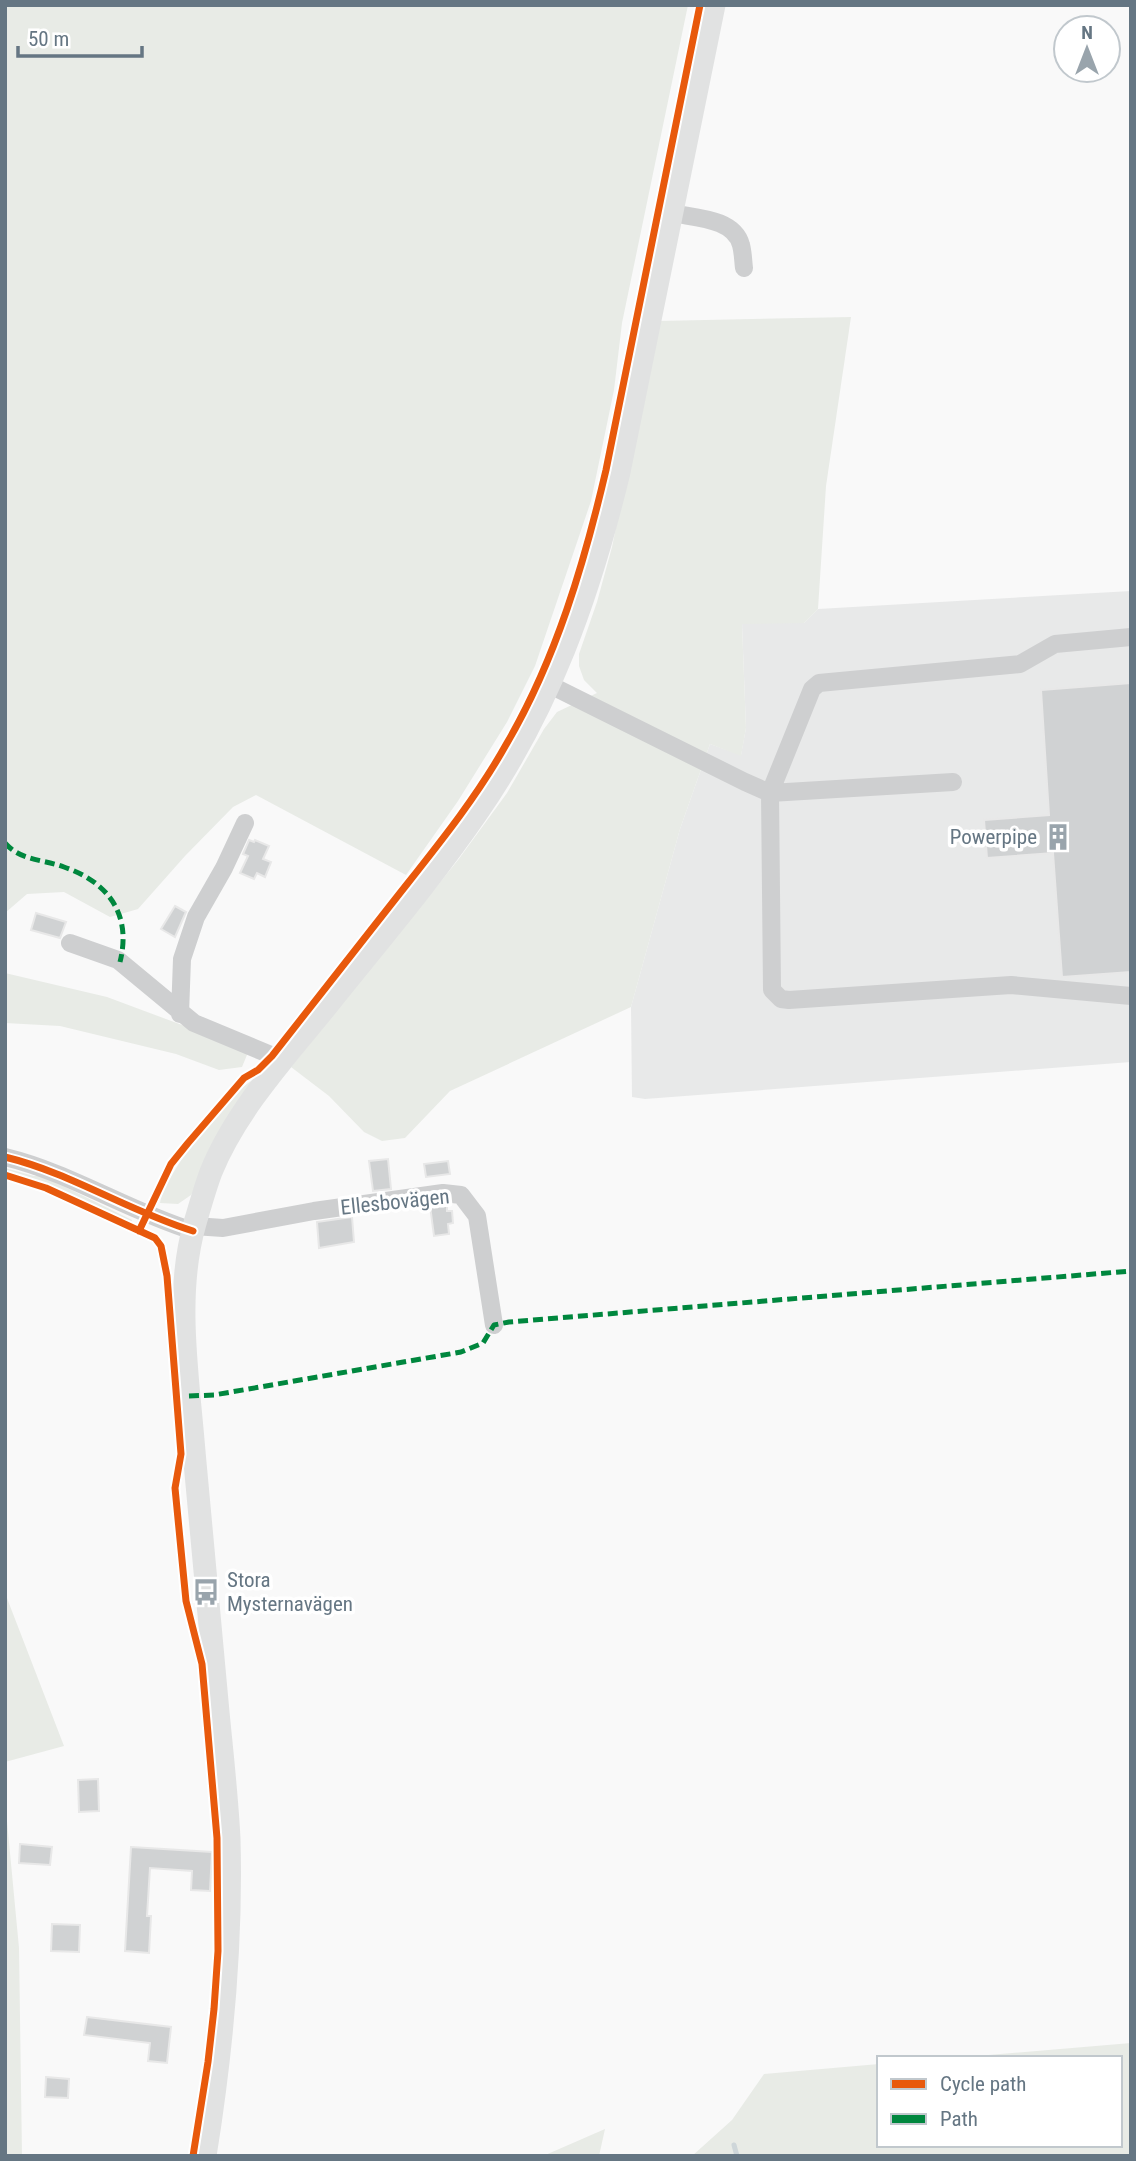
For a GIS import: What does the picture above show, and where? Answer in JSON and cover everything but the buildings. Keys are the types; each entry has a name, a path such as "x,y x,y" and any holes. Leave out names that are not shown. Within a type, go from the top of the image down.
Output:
{"main road":[{"path":"205,2156 219,2070 225,2007 229,1952 229,1837 189,1396 185,1275 193,1229 212,1169 257,1093 474,817 515,754 550,685 577,619 601,547 620,472 715,5"}],"street":[{"path":"672,213 722,223 732,229 741,242 744,268"},
{"path":"1131,638 1055,644 1020,664 819,682 812,690 770,793 772,990 781,999 1011,985 1131,996"},
{"path":"550,685 770,793 953,782"},
{"path":"180,1014 181,959 196,917 224,868 245,823"},
{"path":"71,943 118,960 180,1014 201,1026 283,1060"},
{"path":"5,1157 54,1172 147,1214 193,1229"},
{"name":"Ellesbovägen","path":"193,1229 223,1228 417,1196 443,1193 461,1195 477,1216 494,1325"}],"shaded area":[{"path":"5,5 688,5 622,323 614,390 591,501 535,666 507,722 458,801 406,875 256,795 233,807 138,909 110,917 64,892 27,894 5,913"},
{"path":"851,317 826,486 818,609 804,623 742,624 746,728 741,756 710,744 680,829 631,1007 450,1091 405,1138 382,1141 364,1132 329,1096 291,1067 458,860 507,793 544,729 557,712 597,693 584,680 579,666 579,654 612,547 658,321"},
{"path":"1131,591 1131,1062 645,1099 632,1097 631,1007 680,829 710,744 741,755 746,728 742,623 804,623 818,609"},
{"path":"5,973 107,997 249,1050 242,1067 219,1070 176,1054 60,1026 5,1023"},
{"path":"257,1078 191,1195 178,1204 160,1203 174,1172 200,1134 230,1098"},
{"path":"5,1168 43,1176 132,1220 131,1224 32,1179 5,1171"},
{"path":"5,1593 64,1746 5,1762"},
{"path":"5,1800 19,1948 22,2156 5,2156"},
{"path":"1131,2043 1131,2156 692,2156 732,2120 764,2074 877,2064 877,2147 1122,2147 1122,2056 977,2056"},
{"path":"605,2129 599,2156 543,2156"}],"waterway":[{"path":"734,2145 737,2156"}],"marked path":[{"path":"5,843 25,856 80,873 104,891 119,915 123,945 120,962"},
{"path":"189,1396 214,1395 461,1352 483,1343 494,1325 509,1322 1131,1271"}],"cycle path":[{"path":"139,1231 171,1164 244,1078 258,1070 272,1056 456,820 495,763 540,678 578,576 606,470 700,5"},
{"path":"5,1157 53,1172 193,1231"},
{"path":"5,1175 46,1188 155,1238 161,1246 167,1276 181,1454 175,1488 186,1601 202,1664 217,1838 218,1951 214,2009 193,2156"}],"place":[{"name":"Powerpipe","path":"1058,837"},
{"name":"Stora Mysternavägen","path":"206,1592"}]}
